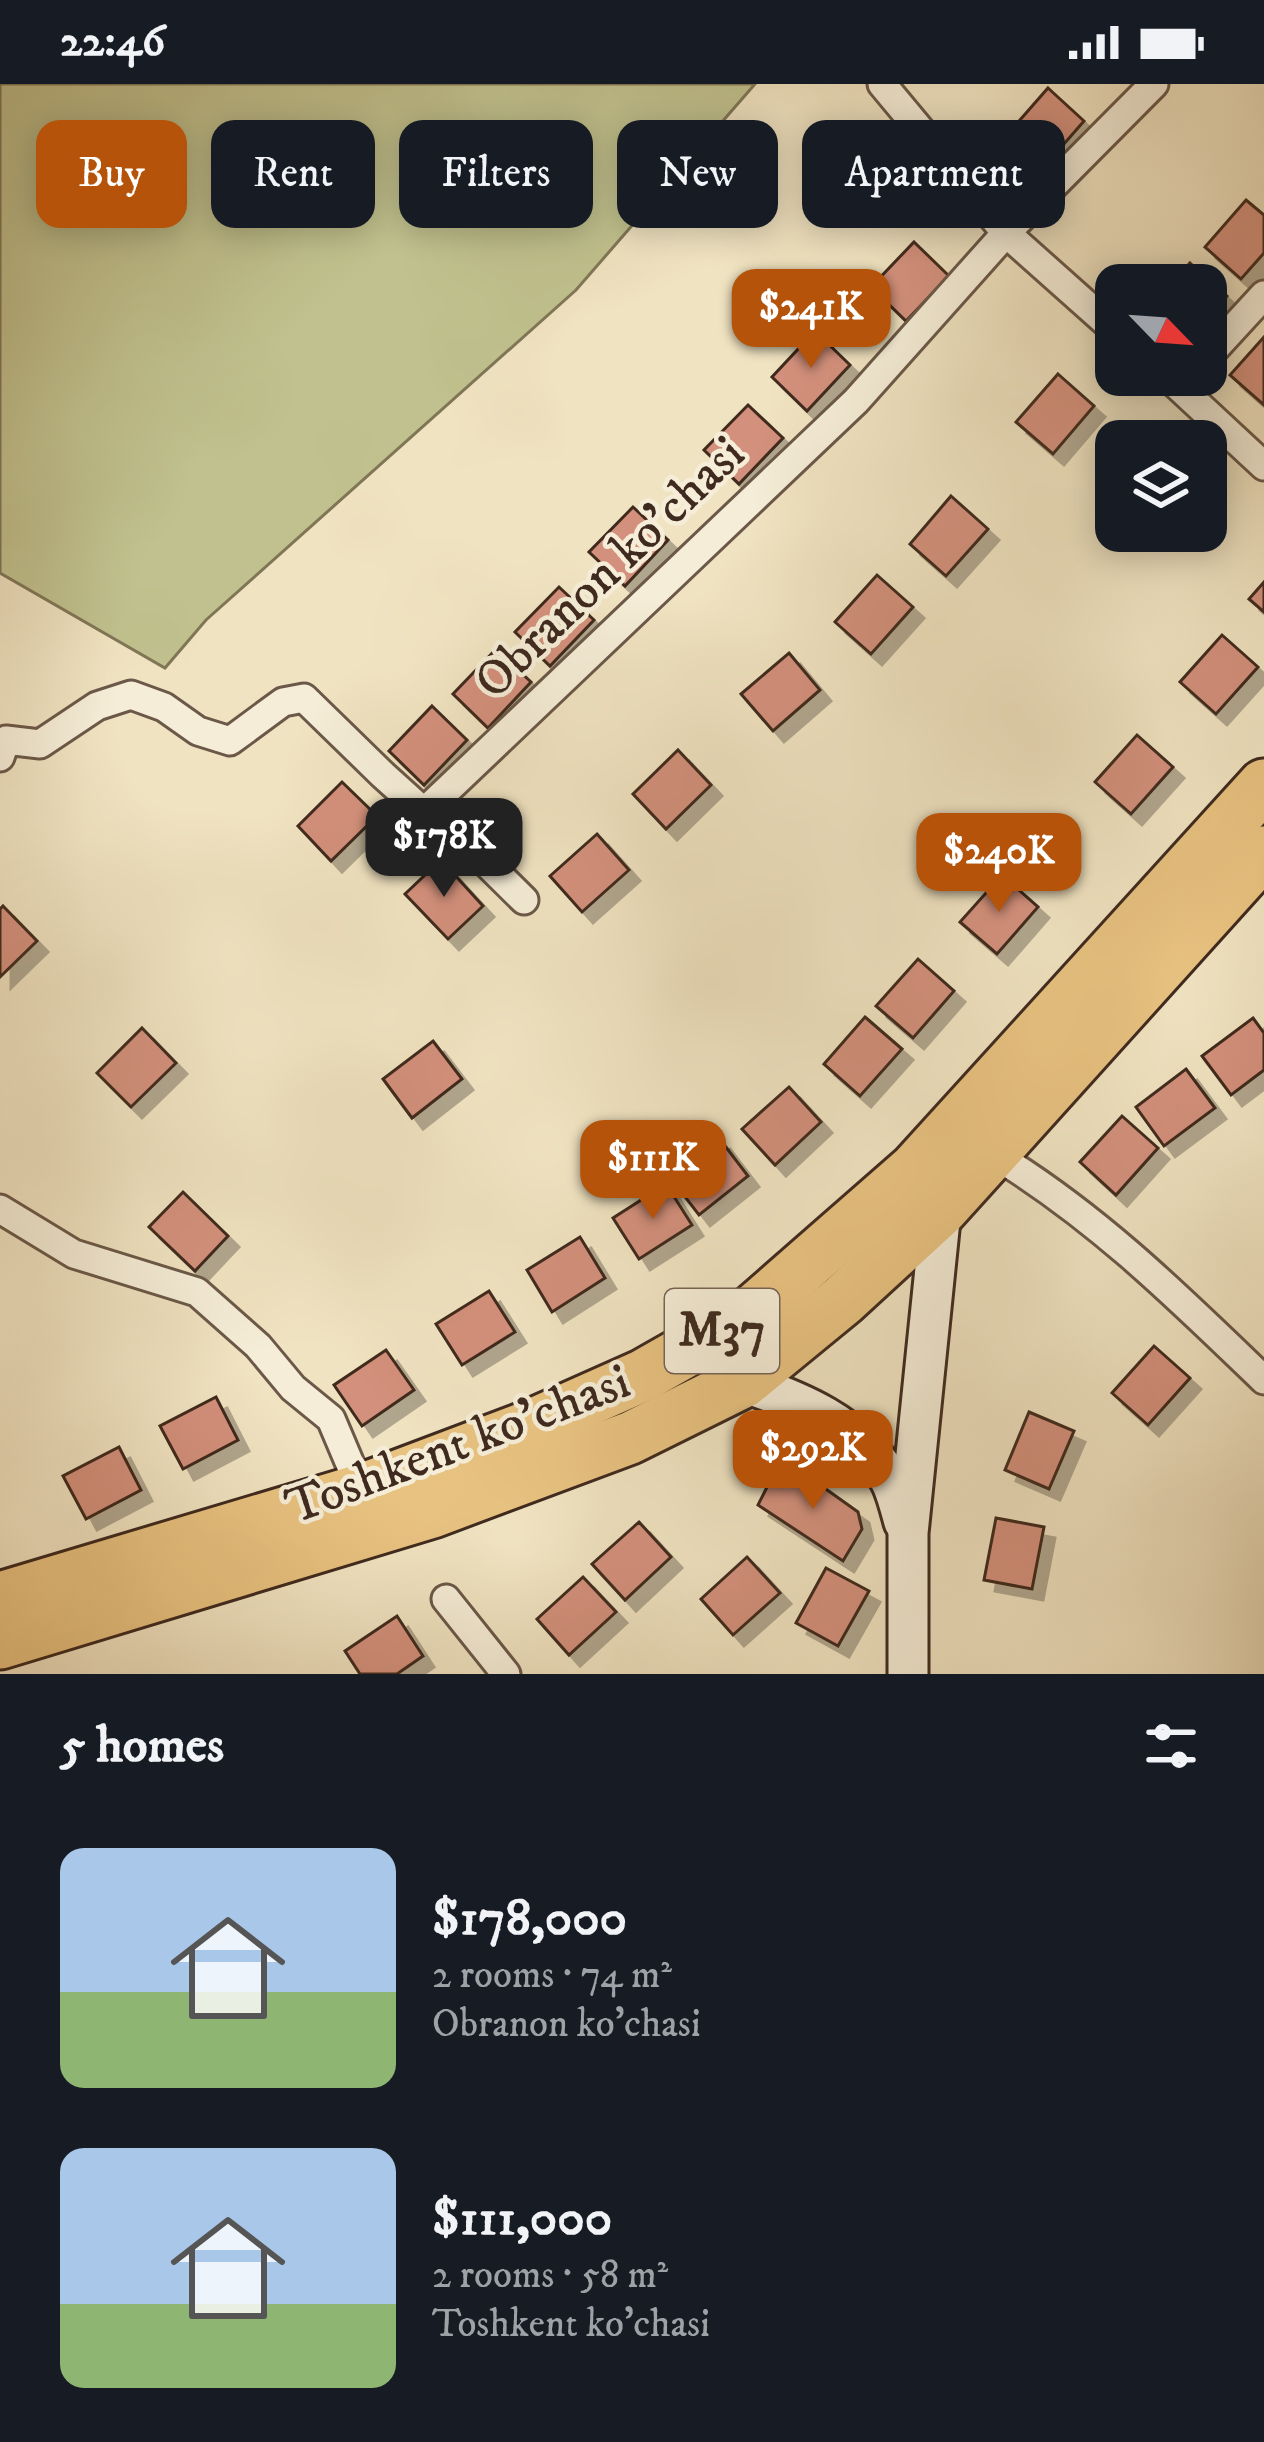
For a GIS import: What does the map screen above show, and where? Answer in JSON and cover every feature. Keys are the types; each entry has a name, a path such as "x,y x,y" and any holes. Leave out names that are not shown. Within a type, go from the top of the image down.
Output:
{"highway":[{"name":"Toshkent ko'chasi","path":"0,1598 361,1490 525,1428 644,1375 746,1317 915,1169 1264,785"},
{"name":"Toshkent ko'chasi","path":"0,1642 432,1512 629,1438 743,1382 843,1300 941,1210 1264,852"}],"street":[{"path":"882,84 1006,233 1095,312"},
{"name":"Obranon ko'chasi","path":"424,812 856,401 1006,233 1154,84"},
{"path":"1227,335 1264,295"},
{"path":"1196,396 1264,466"},
{"path":"0,757 6,740 40,744 97,706 131,695 230,741 283,702 304,698 424,812 443,820 524,900"},
{"path":"995,1154 1053,1190 1132,1253 1264,1380"},
{"path":"0,1209 74,1254 197,1292 259,1346 293,1388 332,1419 361,1490"},
{"path":"908,1674 908,1533 941,1210"},
{"path":"743,1382 806,1404 845,1429 889,1478 908,1533"},
{"path":"446,1599 506,1674"}],"green space":[{"path":"0,84 755,84 724,120 617,120 617,228 630,228 576,290 206,620 165,668 0,573"}],"building":[{"path":"1048,88 1084,121 1065,143 1065,120 1020,120"},
{"path":"1246,200 1264,215 1264,253 1241,279 1205,247"},
{"path":"914,242 949,276 906,321 871,287"},
{"path":"815,331 850,365 807,411 772,377"},
{"path":"1264,337 1264,405 1230,375"},
{"path":"1058,374 1094,406 1053,454 1016,422"},
{"path":"748,405 783,438 739,484 704,450"},
{"path":"951,496 988,529 946,576 910,544"},
{"path":"633,507 668,540 625,586 589,552"},
{"path":"877,575 913,607 871,654 835,622"},
{"path":"1264,582 1264,612 1249,599"},
{"path":"559,587 594,620 550,666 515,632"},
{"path":"1222,635 1258,667 1216,714 1180,682"},
{"path":"496,649 531,682 488,728 453,694"},
{"path":"789,653 820,690 773,731 741,694"},
{"path":"432,706 467,740 424,785 389,751"},
{"path":"1137,735 1173,767 1131,814 1095,782"},
{"path":"678,750 711,785 666,829 633,794"},
{"path":"342,782 377,816 331,861 298,826"},
{"path":"597,834 629,870 582,912 550,876"},
{"path":"441,860 483,906 448,939 405,894"},
{"path":"1002,875 1038,907 997,954 960,922"},
{"path":"3,906 37,941 0,977 0,909"},
{"path":"918,959 954,991 913,1038 876,1006"},
{"path":"865,1017 902,1049 860,1096 824,1064"},
{"path":"1253,1018 1264,1033 1264,1070 1231,1095 1202,1056"},
{"path":"142,1028 176,1063 131,1107 97,1073"},
{"path":"433,1041 462,1079 412,1118 383,1079"},
{"path":"1186,1069 1215,1108 1164,1146 1136,1107"},
{"path":"789,1087 821,1122 775,1165 742,1129"},
{"path":"1122,1116 1158,1148 1116,1195 1080,1162"},
{"path":"719,1138 748,1176 699,1215 669,1176"},
{"path":"666,1184 692,1225 639,1259 613,1218"},
{"path":"183,1192 228,1236 195,1271 149,1227"},
{"path":"580,1237 605,1278 552,1312 527,1270"},
{"path":"489,1291 515,1332 462,1365 436,1324"},
{"path":"1154,1346 1190,1378 1148,1425 1112,1393"},
{"path":"386,1350 414,1390 362,1426 334,1385"},
{"path":"216,1397 238,1440 183,1469 160,1426"},
{"path":"1029,1412 1074,1431 1049,1489 1005,1470"},
{"path":"119,1447 141,1490 86,1519 63,1476"},
{"path":"786,1471 802,1472 858,1512 862,1529 843,1561 758,1505 770,1481"},
{"path":"996,1518 1044,1527 1032,1589 984,1580"},
{"path":"639,1522 671,1557 625,1600 592,1564"},
{"path":"747,1557 780,1593 733,1635 701,1599"},
{"path":"826,1568 869,1591 838,1646 796,1623"},
{"path":"583,1577 616,1612 569,1655 537,1619"},
{"path":"397,1616 423,1656 397,1674 360,1674 345,1651"}]}
